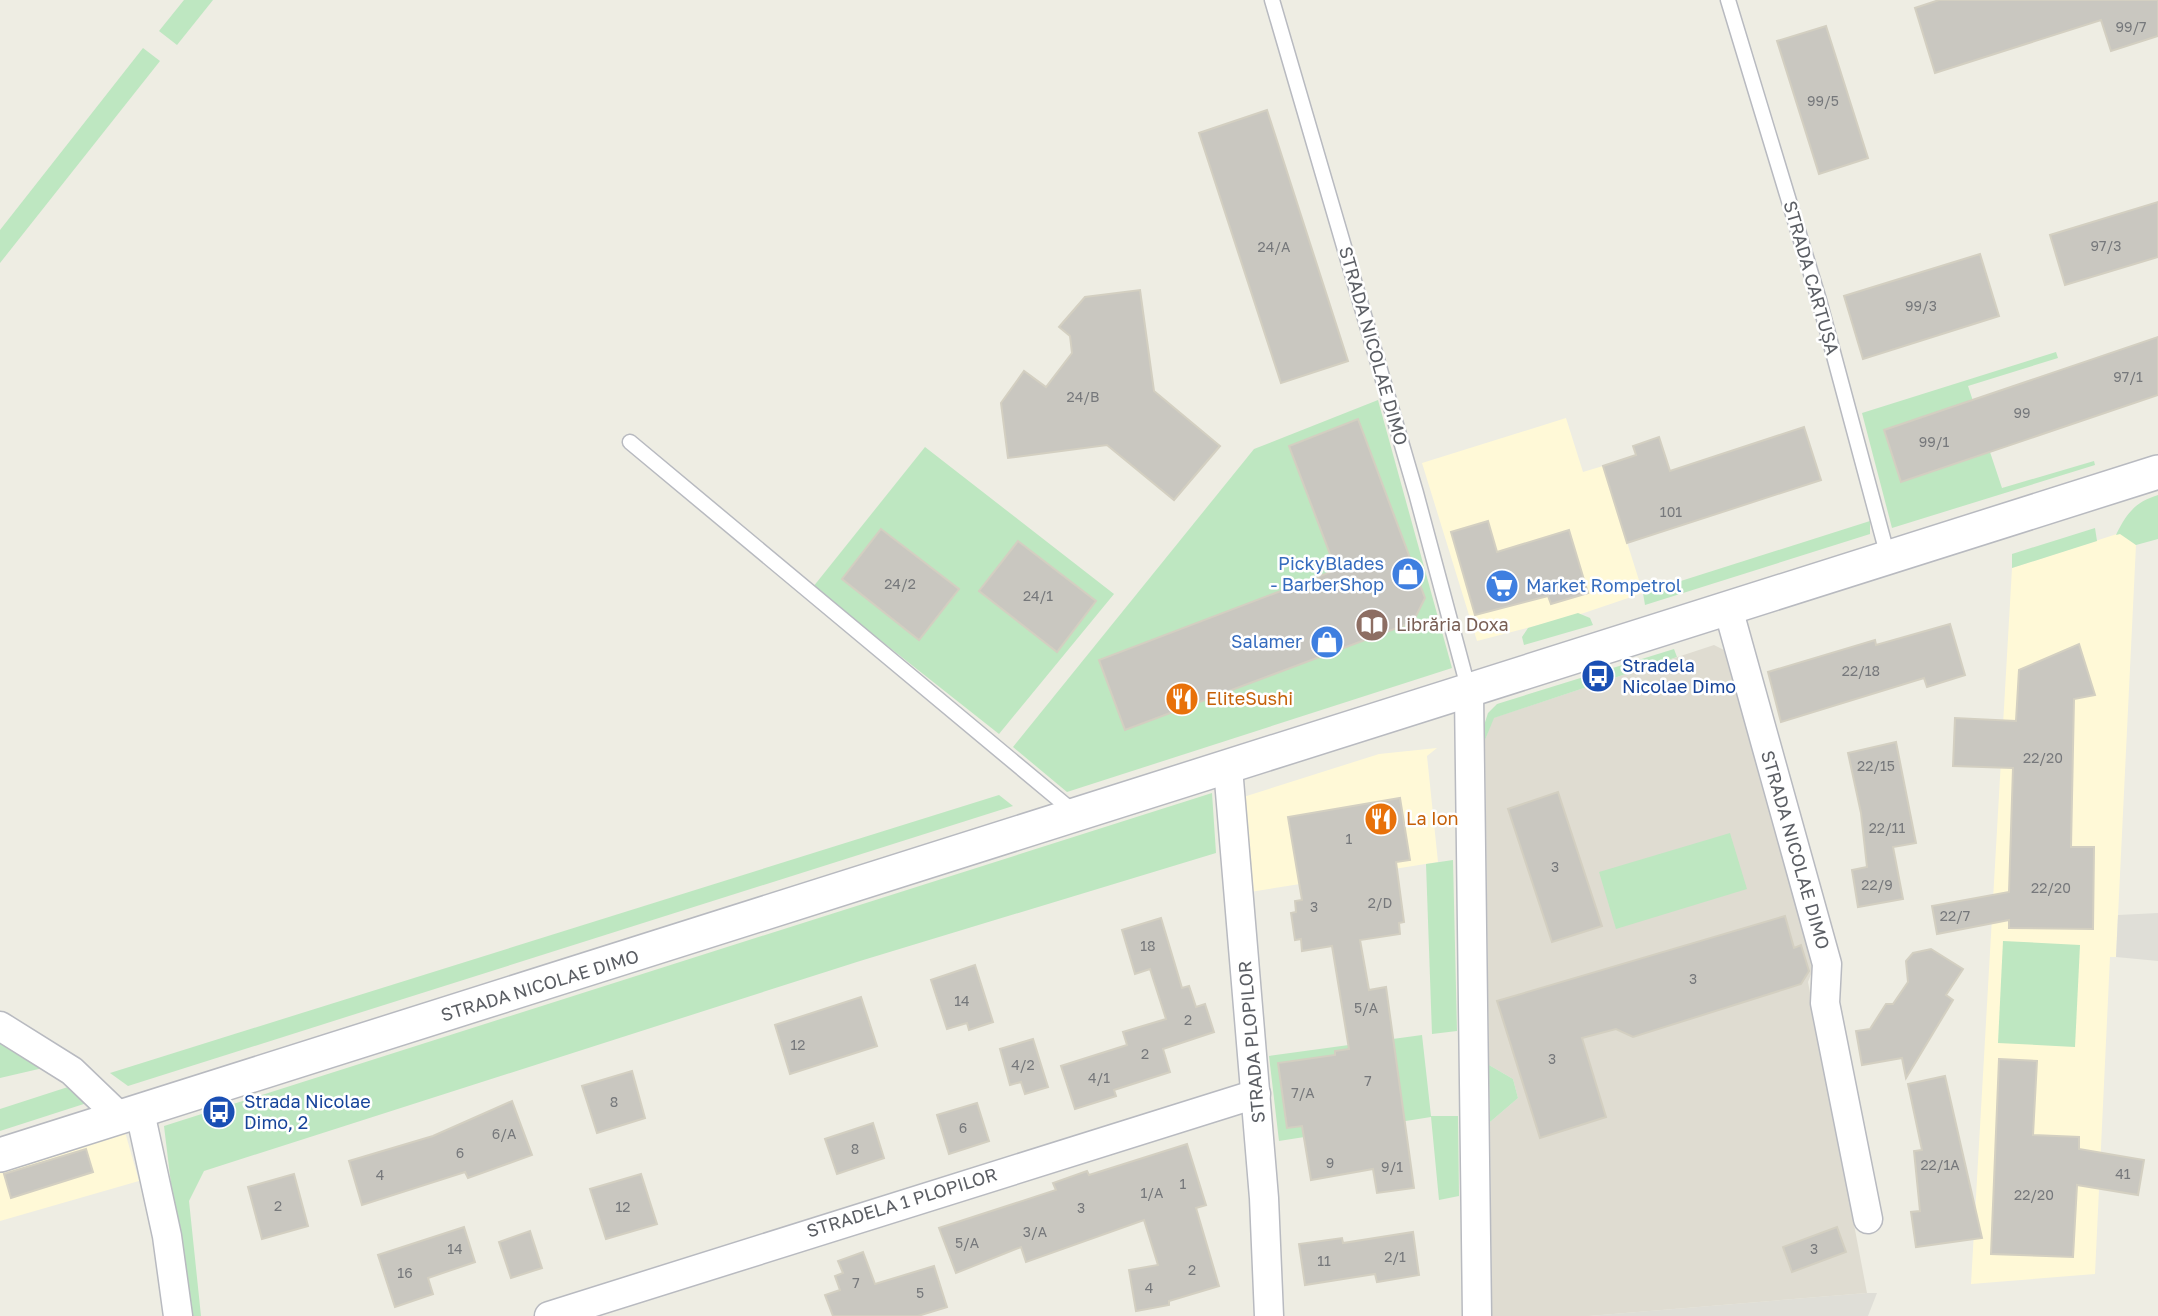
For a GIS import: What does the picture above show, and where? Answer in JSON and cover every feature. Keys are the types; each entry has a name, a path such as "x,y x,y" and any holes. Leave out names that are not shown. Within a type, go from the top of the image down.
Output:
{"street":[{"name":"STRADA NICOLAE DIMO","path":"0,1155 1469,693 2158,472"},
{"name":"STRADA NICOLAE DIMO","path":"1728,608 1827,964 1825,1003 1868,1219"},
{"path":"1469,693 1477,1316"},
{"name":"STRADA PLOPILOR","path":"1228,768 1256,1094 1269,1316"},
{"path":"0,1026 72,1071 130,1115 167,1236 178,1316"},
{"name":"STRADELA 1 PLOPILOR","path":"549,1316 1256,1094"}],"lane":[{"name":"STRADA NICOLAE DIMO","path":"1272,0 1419,506 1469,693"},
{"name":"STRADA CARTUȘA","path":"1728,0 1819,300 1889,558"},
{"path":"630,442 1079,816"}],"shaded area":[{"path":"1566,418 1583,472 1603,466 1643,593 1584,613 1477,641 1422,463"},
{"path":"2120,533 2136,545 2116,957 2110,957 2095,1274 1971,1284 2012,568"},
{"path":"1714,645 1724,650 1814,966 1808,982 1867,1293 1589,1316 1492,1316 1490,1122 1518,1098 1513,1079 1489,1065 1485,740 1493,718"},
{"path":"1437,748 1427,756 1438,862 1250,892 1237,799 1379,754"},
{"path":"2158,913 2158,961 2116,957 2118,915"},
{"path":"125,1132 139,1181 0,1221 0,1168"},
{"path":"1877,1293 1868,1316 1589,1316"}],"green space":[{"path":"184,0 213,0 177,45 159,31"},
{"path":"143,48 160,61 0,263 0,230"},
{"path":"2056,352 2058,358 1968,386 2002,488 2094,461 2095,465 1892,528 1862,413"},
{"path":"1378,400 1452,668 1067,792 1013,747 1254,449"},
{"path":"925,447 1114,594 999,734 813,587"},
{"path":"2158,495 2158,539 2136,545 2120,534 2116,535 2132,510 2143,501"},
{"path":"1870,521 1870,534 1645,605 1643,593"},
{"path":"2095,528 2097,541 2012,568 2012,554"},
{"path":"1578,613 1590,618 1593,625 1524,645 1522,637 1528,628"},
{"path":"1674,649 1677,657 1494,718 1485,740 1480,738 1488,713 1497,704"},
{"path":"1212,793 1216,853 860,961 204,1171 189,1201 201,1316 187,1316 164,1126"},
{"path":"999,795 1013,806 128,1086 110,1073"},
{"path":"1730,833 1747,889 1616,929 1599,872"},
{"path":"1453,860 1457,1031 1432,1034 1426,864"},
{"path":"2003,941 2080,945 2075,1047 1998,1043"},
{"path":"1422,1035 1431,1116 1458,1116 1459,1196 1439,1200 1431,1117 1279,1141 1269,1056"},
{"path":"0,1040 43,1068 0,1078"},
{"path":"1489,1065 1513,1079 1518,1098 1490,1122"},
{"path":"71,1086 90,1102 0,1131 0,1109"}],"building":[{"path":"1939,0 2158,0 2158,36 2111,51 2101,20 1935,73 1915,8"},
{"path":"1826,26 1868,158 1819,174 1777,41"},
{"path":"1267,110 1348,361 1281,383 1199,133"},
{"path":"2158,202 2158,257 2065,285 2050,235"},
{"path":"1980,254 1999,316 1863,359 1844,296"},
{"path":"1140,290 1154,391 1220,446 1174,500 1107,445 1008,458 1001,403 1024,371 1046,387 1072,353 1070,336 1059,327 1085,297"},
{"path":"2158,337 2158,395 1901,482 1884,430"},
{"path":"1358,419 1425,598 1413,622 1125,730 1099,660 1336,570 1289,446"},
{"path":"1804,427 1821,480 1627,543 1603,466 1636,455 1633,446 1659,437 1670,471"},
{"path":"1488,521 1497,552 1569,530 1588,593 1551,604 1548,596 1475,615 1451,532"},
{"path":"881,529 959,589 919,640 842,579"},
{"path":"1018,541 1096,601 1057,652 979,591"},
{"path":"1950,624 1965,675 1927,687 1924,678 1781,722 1768,672 1875,640 1876,645"},
{"path":"2079,644 2095,695 2074,699 2071,847 2094,847 2093,929 2009,928 2009,920 1937,934 1932,906 2009,892 2013,768 1953,766 1955,718 2016,721 2019,670"},
{"path":"1896,742 1916,843 1893,847 1903,899 1858,907 1852,870 1867,867 1861,813 1848,753"},
{"path":"1558,792 1602,926 1552,942 1508,809"},
{"path":"1400,798 1410,860 1396,862 1404,922 1399,923 1400,934 1360,940 1369,990 1386,987 1414,1188 1377,1193 1373,1169 1311,1180 1302,1126 1287,1128 1278,1063 1335,1055 1335,1051 1349,1049 1332,946 1302,951 1301,939 1295,940 1291,913 1296,912 1295,901 1302,900 1288,817"},
{"path":"1785,916 1794,948 1801,945 1809,971 1801,984 1633,1037 1616,1029 1582,1038 1606,1117 1540,1138 1497,1001"},
{"path":"1161,918 1182,988 1189,986 1196,1007 1205,1004 1214,1032 1163,1049 1170,1072 1114,1090 1116,1096 1075,1109 1061,1066 1127,1045 1123,1032 1166,1019 1150,969 1135,974 1122,930"},
{"path":"1931,949 1963,969 1946,995 1953,1000 1906,1078 1902,1058 1862,1065 1856,1031 1870,1029 1886,1004 1893,1004 1908,982 1906,961 1913,953"},
{"path":"975,965 993,1022 969,1030 967,1023 947,1029 931,980"},
{"path":"861,997 877,1046 790,1074 775,1025"},
{"path":"1033,1039 1048,1087 1025,1094 1021,1082 1010,1085 1000,1049"},
{"path":"1999,1059 2037,1061 2033,1135 2079,1137 2079,1149 2144,1160 2138,1195 2077,1185 2073,1257 1991,1254"},
{"path":"632,1071 645,1118 597,1133 582,1086"},
{"path":"1945,1076 1982,1238 1916,1247 1911,1212 1920,1211 1914,1151 1922,1150 1908,1084"},
{"path":"512,1101 532,1155 468,1178 465,1172 362,1205 349,1161 433,1136"},
{"path":"977,1103 989,1141 949,1154 937,1115"},
{"path":"873,1123 884,1158 837,1174 825,1139"},
{"path":"1187,1144 1206,1205 1196,1208 1219,1286 1169,1301 1169,1305 1136,1311 1129,1270 1158,1265 1144,1220 1026,1262 1021,1247 956,1273 939,1228 1056,1190 1053,1183 1087,1171 1089,1175"},
{"path":"86,1149 93,1172 11,1198 4,1174"},
{"path":"294,1174 308,1226 262,1239 248,1187"},
{"path":"641,1174 657,1224 606,1239 590,1189"},
{"path":"464,1227 475,1262 428,1278 433,1294 395,1307 378,1255"},
{"path":"1837,1227 1846,1252 1792,1272 1783,1247"},
{"path":"530,1231 542,1268 511,1278 499,1242"},
{"path":"1413,1232 1419,1275 1377,1282 1375,1274 1305,1285 1299,1244 1342,1238 1343,1243"},
{"path":"863,1252 875,1284 934,1266 947,1307 918,1316 833,1316 825,1295 840,1290 835,1276 843,1273 838,1261"}],"place":[{"name":"PickyBlades - BarberShop","path":"1408,574"},
{"name":"Market Rompetrol","path":"1502,586"},
{"name":"Librăria Doxa","path":"1372,625"},
{"name":"Salamer","path":"1327,642"},
{"name":"Stradela Nicolae Dimo","path":"1598,676"},
{"name":"EliteSushi","path":"1182,699"},
{"name":"La Ion","path":"1381,819"},
{"name":"Strada Nicolae Dimo, 2","path":"219,1112"}]}
